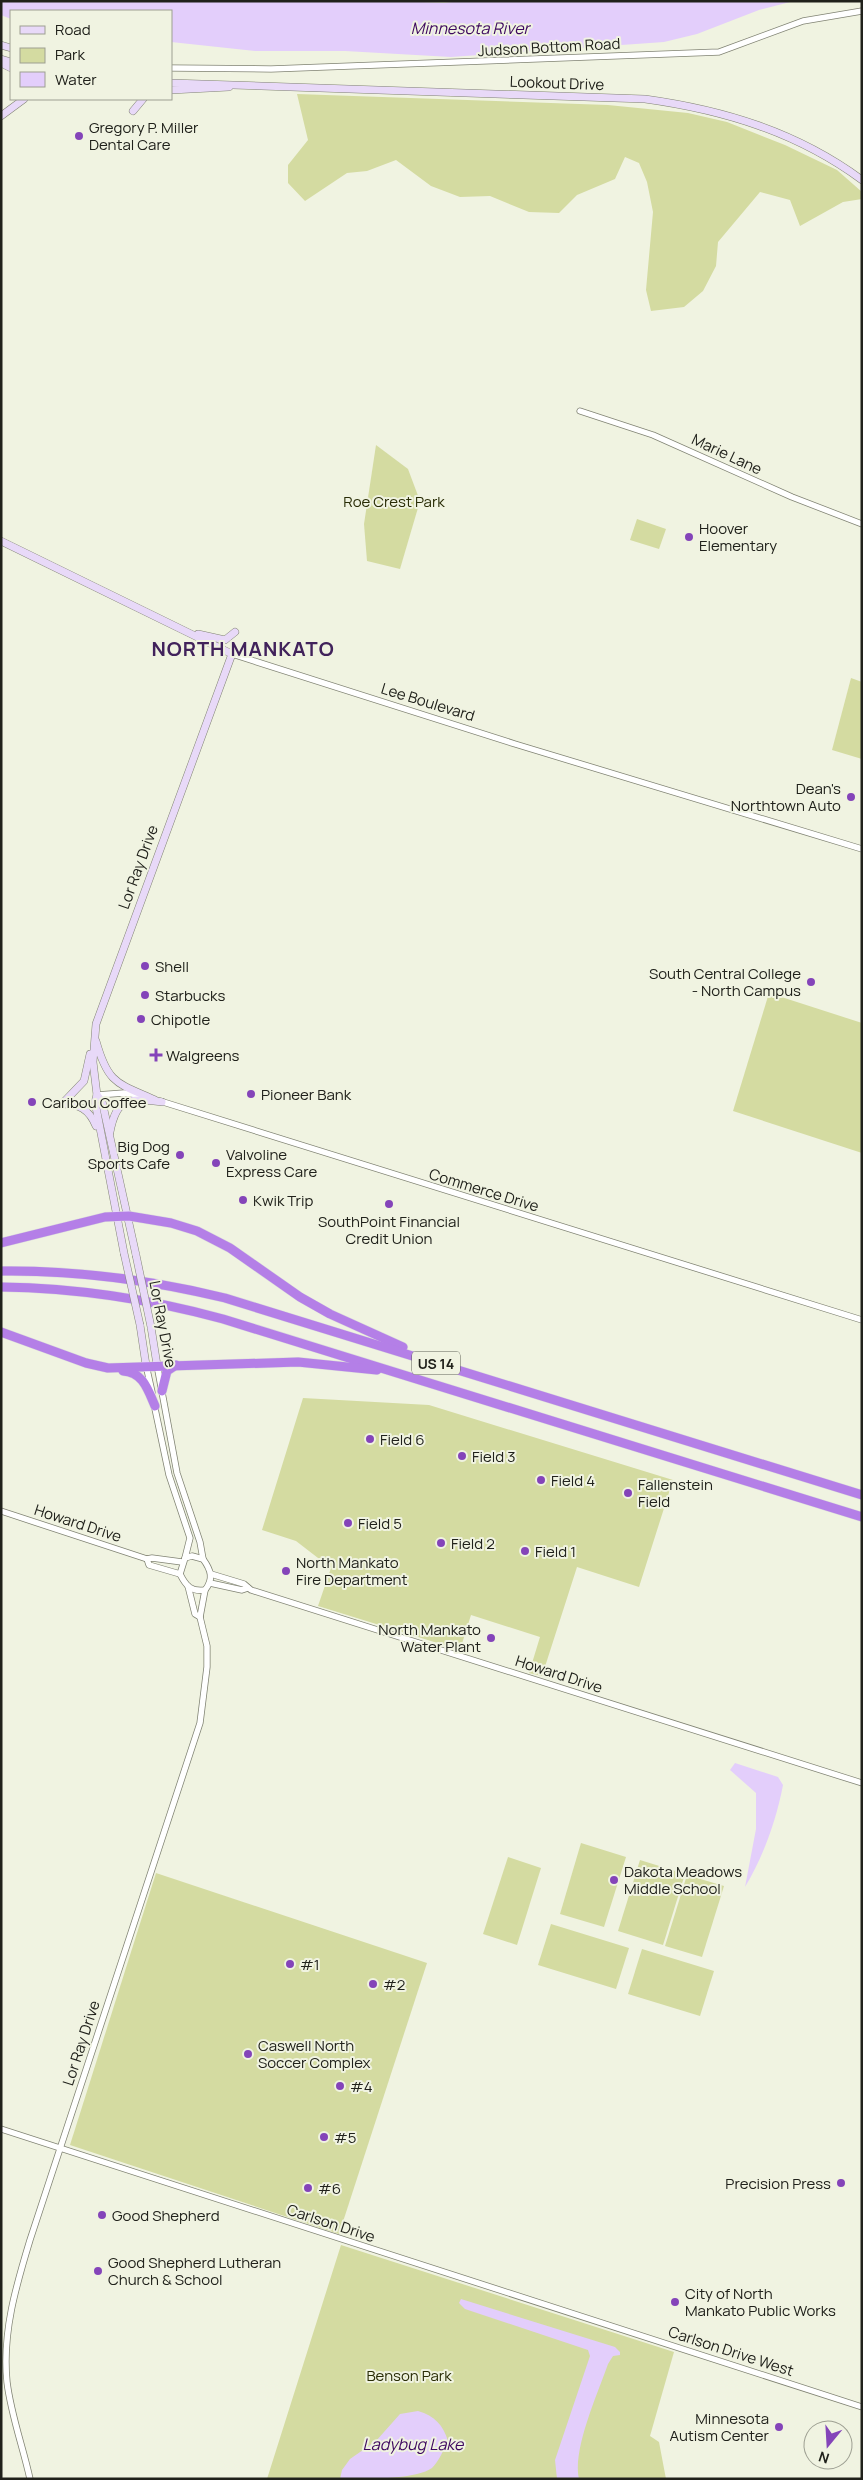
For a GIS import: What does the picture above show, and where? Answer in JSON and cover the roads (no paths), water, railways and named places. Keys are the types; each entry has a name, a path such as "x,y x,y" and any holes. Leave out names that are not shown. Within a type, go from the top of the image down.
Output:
{"highway":[{"path":"1,1243 116,1216 128,1216 171,1223 214,1239 230,1248 300,1297 330,1314 440,1364"},
{"name":"US 14","path":"1,1271 57,1271 192,1290 258,1308 862,1495"},
{"name":"US 14","path":"1,1287 92,1293 186,1309 401,1373 862,1517"},
{"path":"1,1332 94,1366 137,1375 145,1384 155,1406"},
{"path":"94,1366 108,1368 176,1364 298,1362 401,1373"},
{"path":"162,1392 167,1371 176,1364"}],"main road":[{"name":"Lookout Drive","path":"172,83 636,99 676,104 729,115 771,129 815,150 862,180"},
{"name":"Lookout Drive","path":"172,90 221,89 234,86"},
{"path":"1,116 20,100"},
{"path":"135,100 134,111 143,100"},
{"name":"Lee Boulevard","path":"1,541 232,654"},
{"path":"186,631 225,640 235,632"},
{"name":"Lor Ray Drive","path":"146,1365 140,1325 100,1136 95,1102 97,1095 94,1034 104,999 232,654"},
{"path":"94,1034 103,1063 110,1076 121,1085 159,1101"},
{"path":"94,1034 84,1081 62,1104 76,1104 88,1112 100,1136"},
{"name":"Lor Ray Drive","path":"97,1095 102,1100 128,1216 157,1365"},
{"path":"109,1138 116,1112 125,1102 139,1099 159,1101"}],"street":[{"name":"Judson Bottom Road","path":"172,68 271,69 719,52 804,21 862,11"},
{"name":"Marie Lane","path":"580,411 653,435 792,497 862,524"},
{"name":"Lee Boulevard","path":"232,654 506,741 862,849"},
{"name":"Commerce Drive","path":"97,1095 124,1093 159,1101 862,1320"},
{"name":"Lor Ray Drive","path":"146,1365 169,1475 190,1538 184,1560"},
{"name":"Lor Ray Drive","path":"157,1365 177,1473 200,1542 203,1559"},
{"name":"Howard Drive","path":"1,1511 147,1559 184,1560"},
{"path":"182,1516 190,1514"},
{"path":"192,1556 203,1559 211,1574 210,1583 205,1590 196,1591 188,1586 180,1574 184,1560 192,1556"},
{"name":"Howard Drive","path":"147,1559 149,1565 180,1574"},
{"name":"Howard Drive","path":"211,1574 244,1584 248,1588 862,1783"},
{"name":"Howard Drive","path":"210,1583 242,1590 248,1588"},
{"name":"Lor Ray Drive","path":"188,1586 195,1614 200,1617"},
{"name":"Lor Ray Drive","path":"30,2479 7,2381 13,2299 200,1723 207,1667 206,1646 200,1617 205,1590"},
{"name":"Carlson Drive","path":"1,2129 593,2320"},
{"name":"Carlson Drive West","path":"593,2320 862,2408"}],"water":[{"name":"Minnesota River","path":"1,1 399,1 444,3 461,1 794,1 759,10 697,34 664,42 451,57 345,51 255,51 172,42 172,10 10,10 10,19 1,15"},
{"path":"735,1763 778,1777 783,1785 777,1812 768,1838 758,1863 745,1887 756,1829 756,1793 730,1770"},
{"path":"461,2299 615,2347 620,2352 620,2355 613,2356 608,2364 587,2422 579,2453 579,2479 557,2479 555,2460 590,2356 588,2350 465,2309 459,2303"},
{"name":"Ladybug Lake","path":"418,2411 434,2418 438,2422 444,2430 448,2441 432,2468 414,2475 402,2477 340,2479 342,2470 350,2459 376,2441 400,2414"}],"place":[{"name":"Gregory P. Miller Dental Care","path":"79,136"},
{"name":"Hoover Elementary","path":"689,537"},
{"name":"Dean's Northtown Auto","path":"851,797"},
{"name":"Shell","path":"145,966"},
{"name":"South Central College - North Campus","path":"811,982"},
{"name":"Starbucks","path":"145,995"},
{"name":"Chipotle","path":"141,1019"},
{"name":"Walgreens","path":"156,1055"},
{"name":"Pioneer Bank","path":"251,1094"},
{"name":"Caribou Coffee","path":"32,1102"},
{"name":"Big Dog Sports Cafe","path":"180,1155"},
{"name":"Valvoline Express Care","path":"216,1163"},
{"name":"Kwik Trip","path":"243,1200"},
{"name":"SouthPoint Financial Credit Union","path":"389,1204"},
{"name":"Field 6","path":"370,1439"},
{"name":"Field 3","path":"462,1456"},
{"name":"Field 4","path":"541,1480"},
{"name":"Fallenstein Field","path":"628,1493"},
{"name":"Field 5","path":"348,1523"},
{"name":"Field 2","path":"441,1543"},
{"name":"Field 1","path":"525,1551"},
{"name":"North Mankato Fire Department","path":"286,1571"},
{"name":"North Mankato Water Plant","path":"491,1638"},
{"name":"Dakota Meadows Middle School","path":"614,1880"},
{"name":"#1","path":"290,1964"},
{"name":"#2","path":"373,1984"},
{"name":"Caswell North Soccer Complex","path":"248,2054"},
{"name":"#4","path":"340,2086"},
{"name":"#5","path":"324,2137"},
{"name":"Precision Press","path":"841,2183"},
{"name":"#6","path":"308,2188"},
{"name":"Good Shepherd","path":"102,2215"},
{"name":"Good Shepherd Lutheran Church & School","path":"98,2271"},
{"name":"City of North Mankato Public Works","path":"675,2302"},
{"name":"Minnesota Autism Center","path":"779,2427"}],"district":[{"name":"NORTH MANKATO","path":"243,648"}],"park label":[{"name":"Roe Crest Park","path":"394,501"},
{"name":"Benson Park","path":"409,2375"}]}
